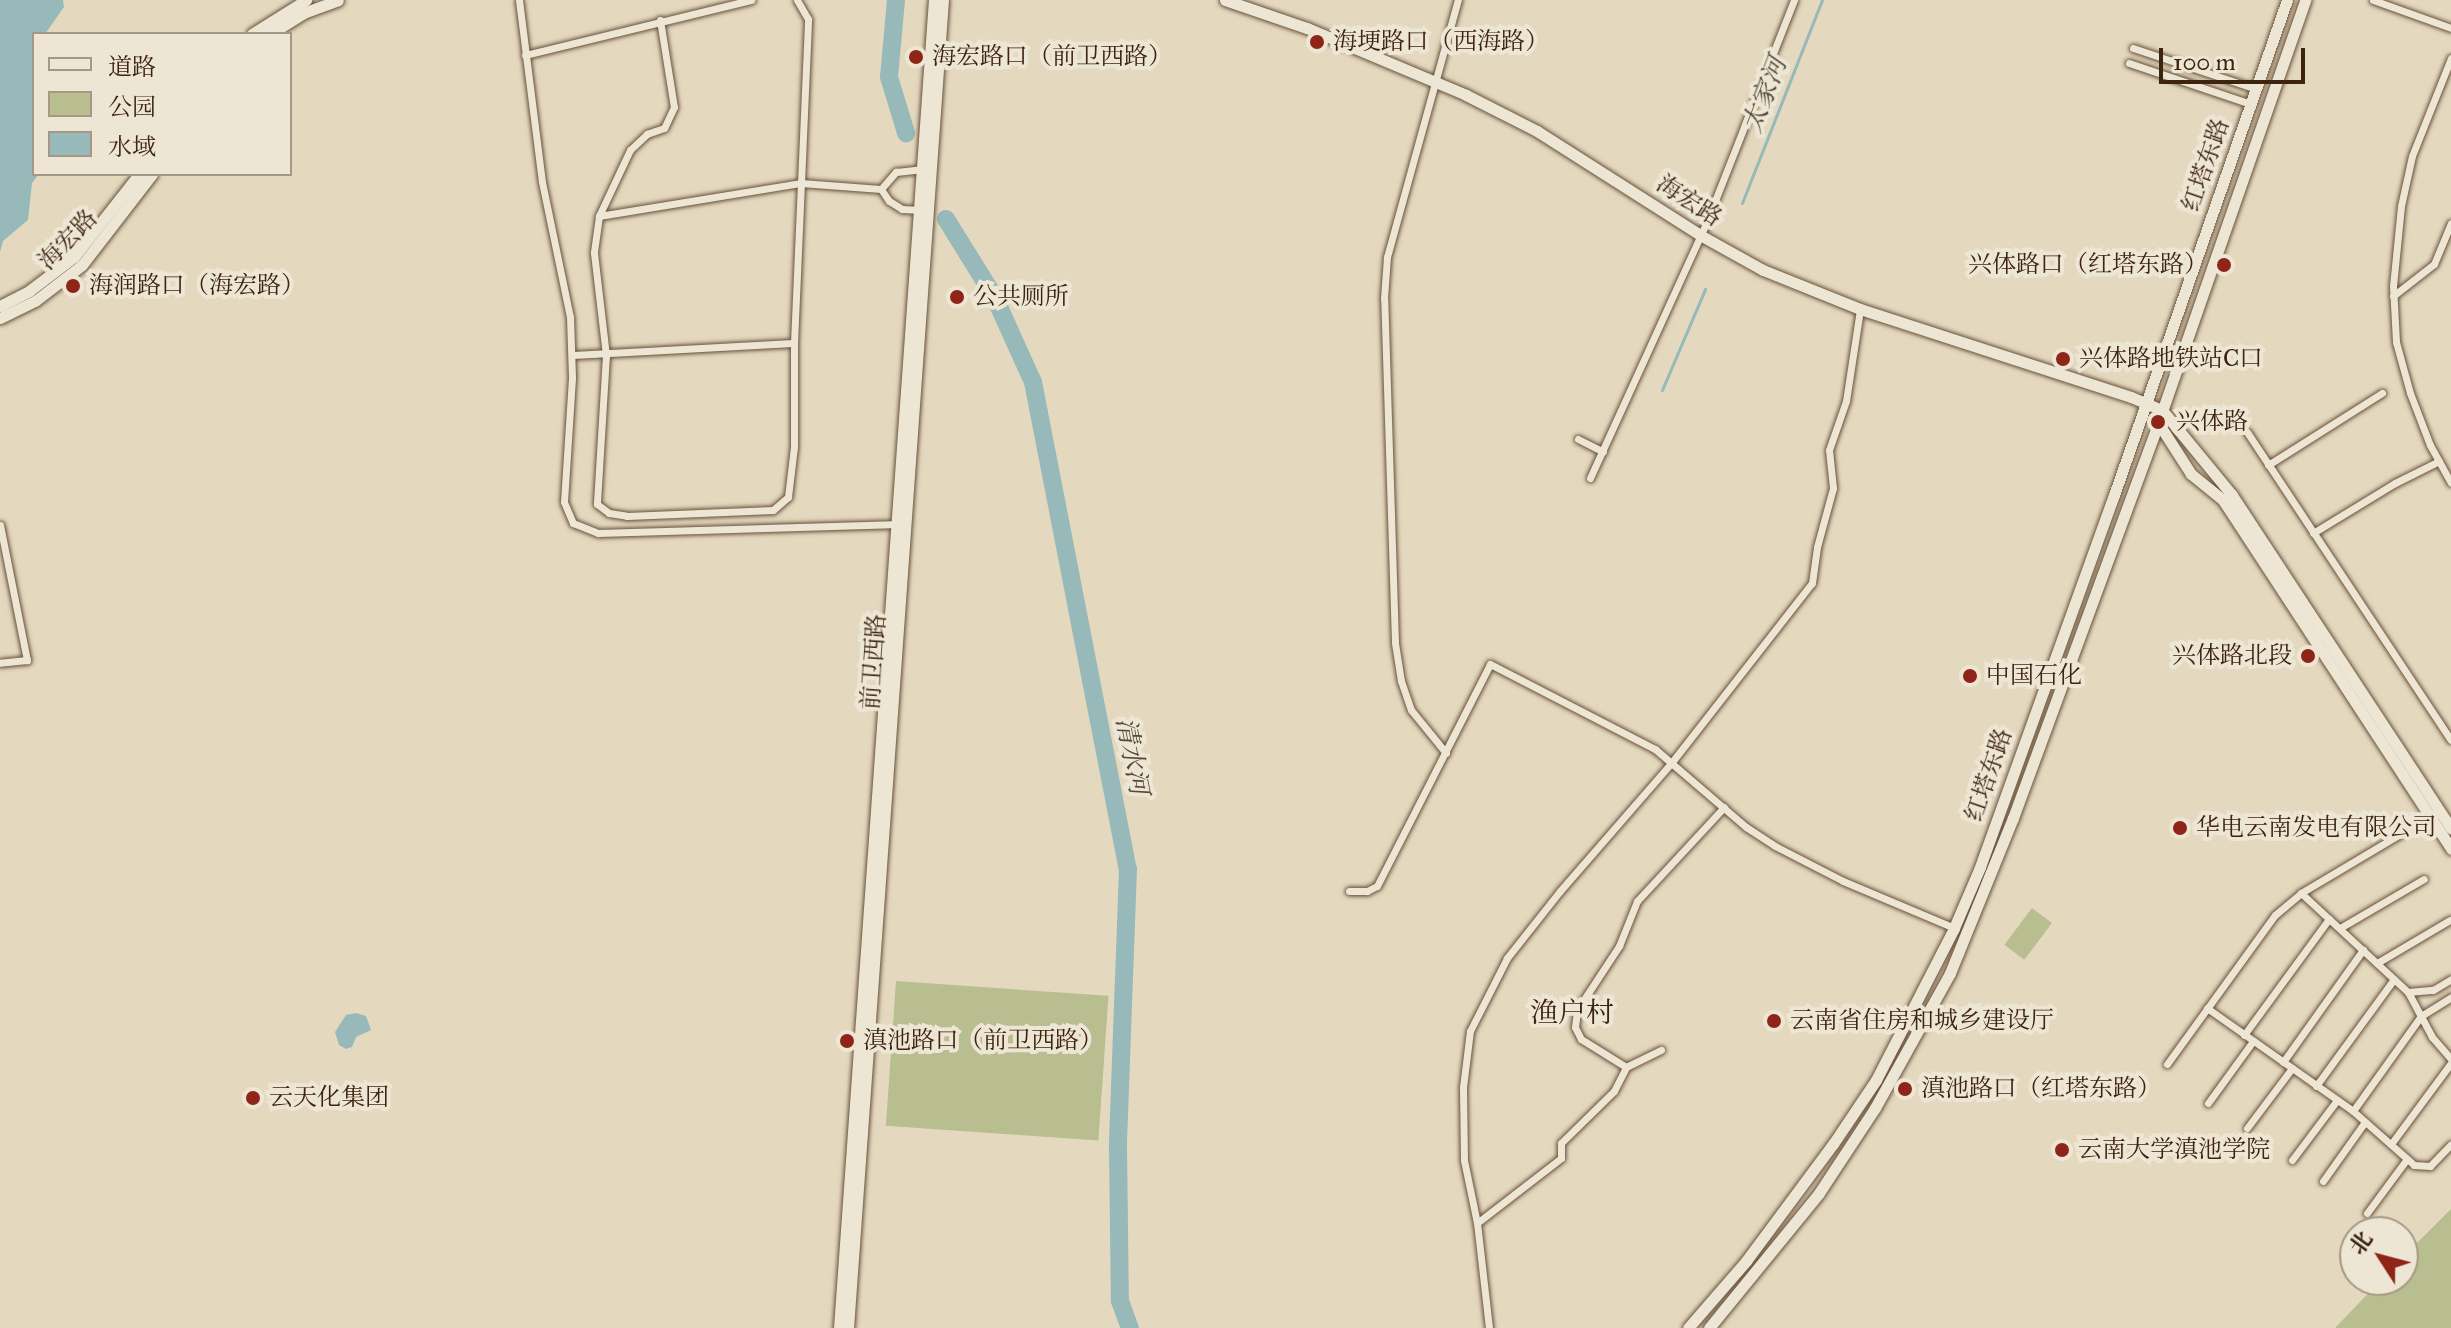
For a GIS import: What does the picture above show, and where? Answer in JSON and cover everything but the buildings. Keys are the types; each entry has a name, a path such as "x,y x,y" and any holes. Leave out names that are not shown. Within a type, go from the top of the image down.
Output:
{"main road":[{"path":"255,32 306,0"},
{"path":"273,32 303,13 338,0"},
{"name":"前卫西路","path":"848,1328 870,964 923,210 934,0"},
{"name":"前卫西路","path":"925,169 943,0"},
{"name":"海宏路","path":"1225,0 1307,28 1438,82 1537,131 1700,235 1763,270 1860,309 2146,404"},
{"name":"红塔东路","path":"1688,1328 1746,1261 1833,1144 1876,1080 1954,928 1980,867 2287,0"},
{"name":"红塔东路","path":"1709,1328 1819,1193 1875,1108 1950,973 2013,818 2158,423 2305,0"},
{"name":"海宏路","path":"0,306 29,291 74,257 137,176"},
{"name":"海宏路","path":"0,318 35,301 82,265 150,176"},
{"path":"2146,404 2162,410 2232,495 2449,843"},
{"path":"2146,404 2191,474 2223,500 2451,829"},
{"name":"前卫西路","path":"839,1328 870,964"}],"street":[{"path":"519,0 542,182 570,317 572,355 564,502 573,523 584,530 901,524"},
{"path":"525,55 751,0"},
{"path":"660,20 674,107 664,128 647,134 630,150 599,216 594,253 606,355 597,504 609,513 627,516 773,510 788,497 794,447 794,343 808,19 797,0"},
{"path":"1446,753 1411,710 1401,681 1395,642 1384,298 1387,257 1438,82 1458,0"},
{"path":"1590,478 1700,235 1794,0"},
{"path":"2373,0 2451,28"},
{"path":"2133,48 2256,89"},
{"path":"2451,58 2412,156 2401,206 2393,296 2396,342 2410,393 2451,483"},
{"path":"2129,63 2251,104"},
{"path":"881,189 896,172 925,169"},
{"path":"599,216 801,183 881,189"},
{"path":"881,189 889,201 902,209 923,210"},
{"path":"2393,296 2434,264 2451,223"},
{"path":"1489,1328 1477,1223 1464,1160 1463,1087 1470,1031 1507,958 1560,891 1672,762 1812,583 1817,547 1833,488 1829,450 1846,401 1860,309"},
{"path":"572,355 794,343"},
{"path":"2268,465 2382,393"},
{"path":"2247,432 2451,740"},
{"path":"1578,439 1603,452"},
{"path":"2313,533 2395,483 2439,461"},
{"path":"0,525 27,660 0,663"},
{"path":"1349,891 1367,891 1377,886 1490,664 1655,749 1775,846 1843,881 1954,928"},
{"path":"1626,1067 1581,1039 1575,1027 1577,1010 1619,946 1637,901 1724,807"},
{"path":"2167,1064 2275,915 2301,893 2430,816"},
{"path":"2340,928 2424,879"},
{"path":"2301,893 2408,992 2450,1056 2391,1144"},
{"path":"2244,1035 2329,919"},
{"path":"2377,963 2450,920"},
{"path":"2283,1062 2363,950"},
{"path":"2316,1086 2394,979"},
{"path":"2408,992 2433,990 2451,979"},
{"path":"2353,1111 2421,1016 2451,997"},
{"path":"2207,1008 2353,1111 2414,1165 2430,1166 2451,1144"},
{"path":"2208,1103 2253,1041"},
{"path":"1477,1223 1561,1158 1561,1143 1614,1091 1626,1067 1661,1050"},
{"path":"2247,1128 2292,1068"},
{"path":"2292,1160 2337,1100"},
{"path":"2323,1181 2365,1122"},
{"path":"2367,1213 2407,1159"}],"green space":[{"path":"2032,908 2052,923 2024,960 2004,945"},
{"path":"896,981 1108,996 1098,1141 886,1126"},
{"path":"2451,1209 2451,1328 2335,1328 2366,1296 2419,1296 2419,1241"}],"water":[{"path":"0,0 63,0 64,7 46,32 32,32 32,176 37,176 32,183 28,220 3,241 0,252"},
{"path":"356,1013 366,1016 371,1030 356,1037 352,1047 346,1049 339,1045 335,1032 346,1015"}],"waterway":[{"name":"清水河","path":"896,0 889,77 906,133"},
{"name":"太家河","path":"1742,203 1822,0"},
{"name":"清水河","path":"946,219 995,298 1033,382 1128,869 1118,1147 1120,1301 1130,1328"},
{"name":"太家河","path":"1662,390 1705,289"}],"place":[{"name":"海埂路口（西海路）","path":"1317,42"},
{"name":"海宏路口（前卫西路）","path":"916,57"},
{"name":"兴体路口（红塔东路）","path":"2224,265"},
{"name":"海润路口（海宏路）","path":"73,286"},
{"name":"公共厕所","path":"957,297"},
{"name":"兴体路地铁站C口","path":"2063,359"},
{"name":"兴体路","path":"2158,422"},
{"name":"兴体路北段","path":"2308,656"},
{"name":"中国石化","path":"1970,676"},
{"name":"华电云南发电有限公司","path":"2180,828"},
{"name":"云南省住房和城乡建设厅","path":"1774,1021"},
{"name":"滇池路口（前卫西路）","path":"847,1041"},
{"name":"滇池路口（红塔东路）","path":"1905,1089"},
{"name":"云天化集团","path":"253,1098"},
{"name":"云南大学滇池学院","path":"2062,1150"}],"district":[{"name":"渔户村","path":"1572,1013"}]}
